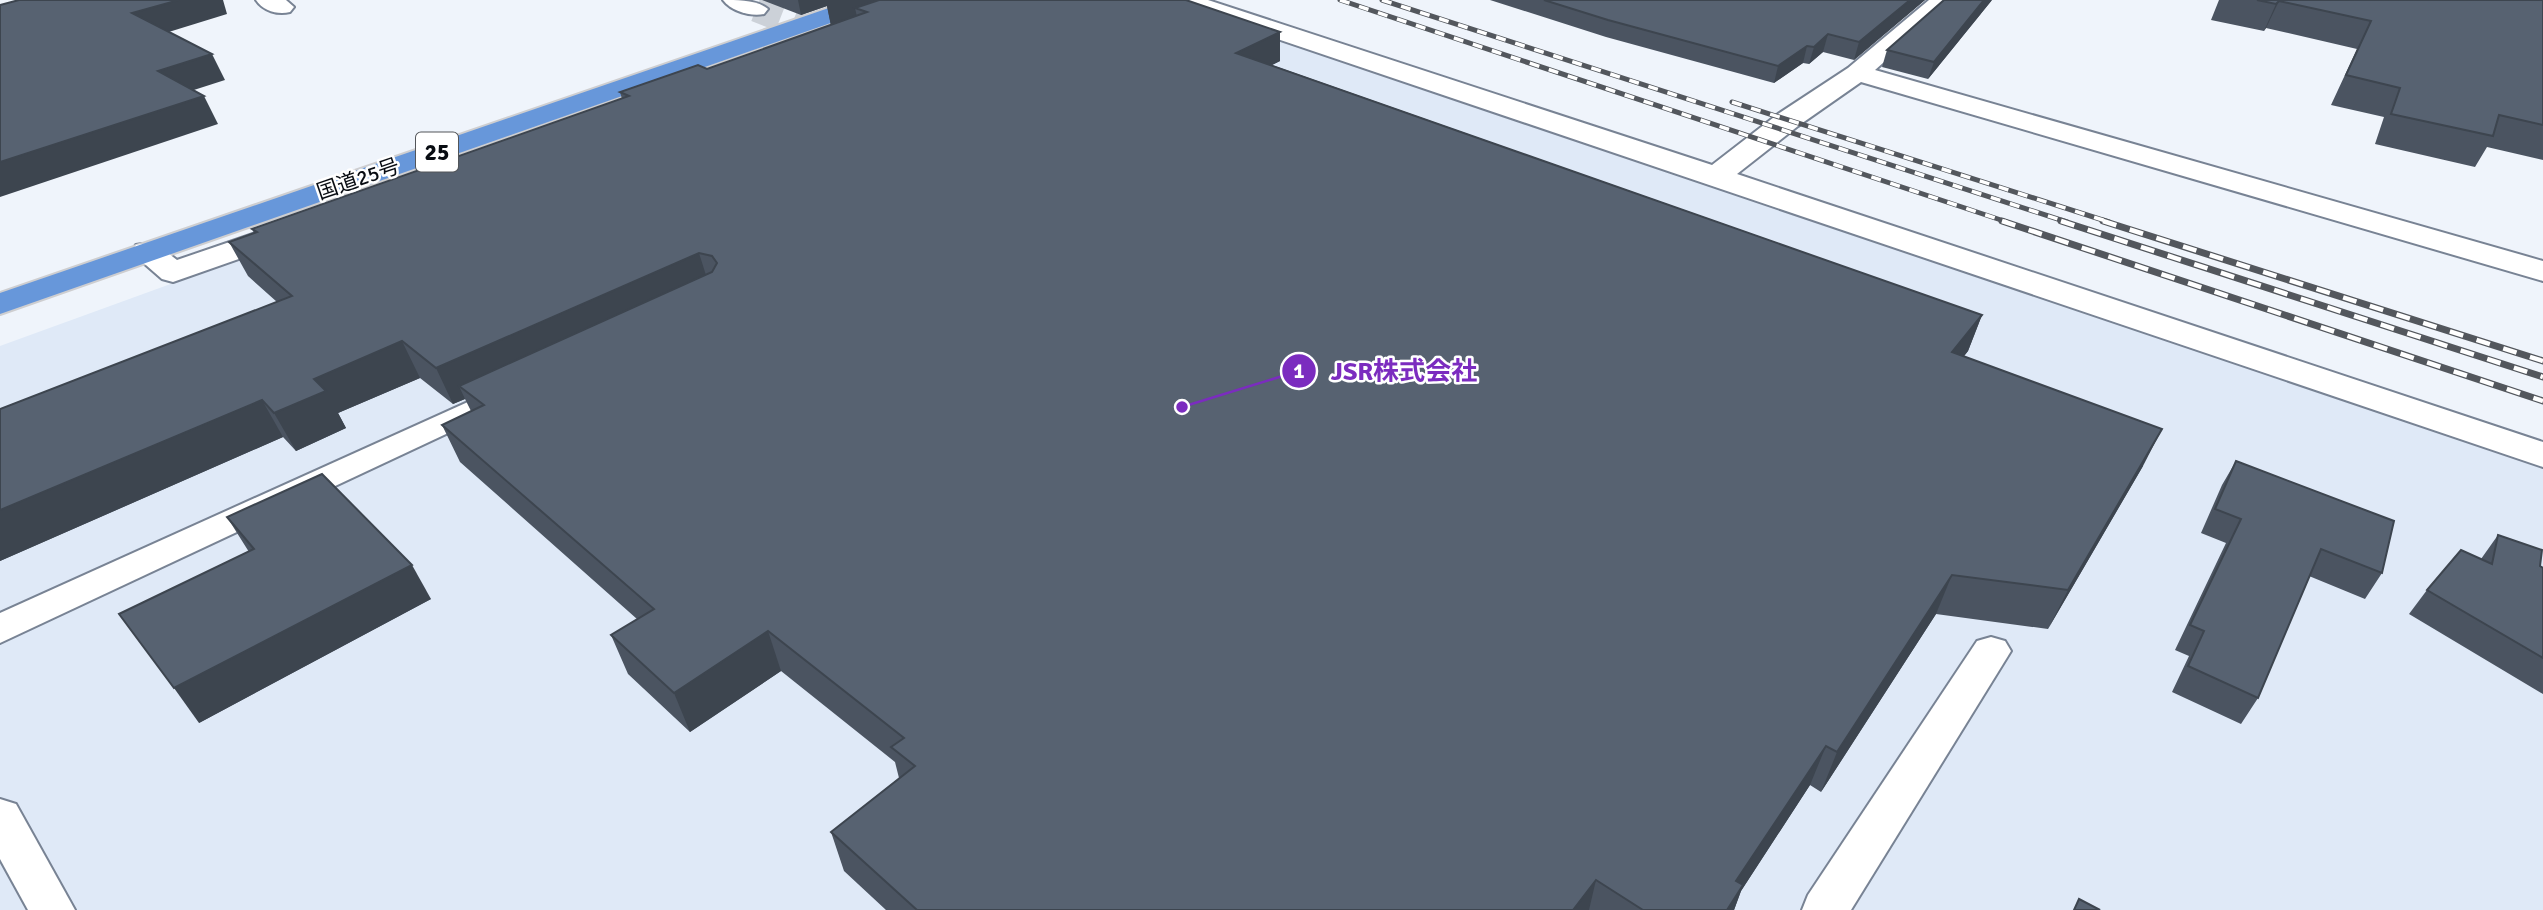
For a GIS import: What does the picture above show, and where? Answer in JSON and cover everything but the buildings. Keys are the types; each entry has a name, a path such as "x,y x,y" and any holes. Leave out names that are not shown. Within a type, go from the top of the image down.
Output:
{"highway":[{"name":"国道25号","path":"0,277 823,0"},
{"path":"0,304 147,252"}],"street":[{"path":"1185,0 2543,455"},
{"path":"1716,176 1788,120 1857,73 1943,0"},
{"path":"147,252 173,272 880,8"},
{"path":"1857,73 2543,271"}],"lane":[{"path":"0,629 537,380"},
{"path":"1825,910 1991,651"},
{"path":"0,817 52,910"}],"shaded area":[{"path":"952,0 1160,0 2543,467 2543,910 0,910 0,346"}],"tunnel":[{"path":"756,9 828,37"}],"railway":[{"path":"1340,0 2007,222"},
{"path":"1382,0 2067,222"},
{"path":"1732,102 2109,222"},
{"path":"2002,221 2543,401"},
{"path":"2061,221 2543,377"},
{"path":"2103,221 2543,361"}],"place":[{"name":"JSR株式会社","path":"1182,407"}]}
